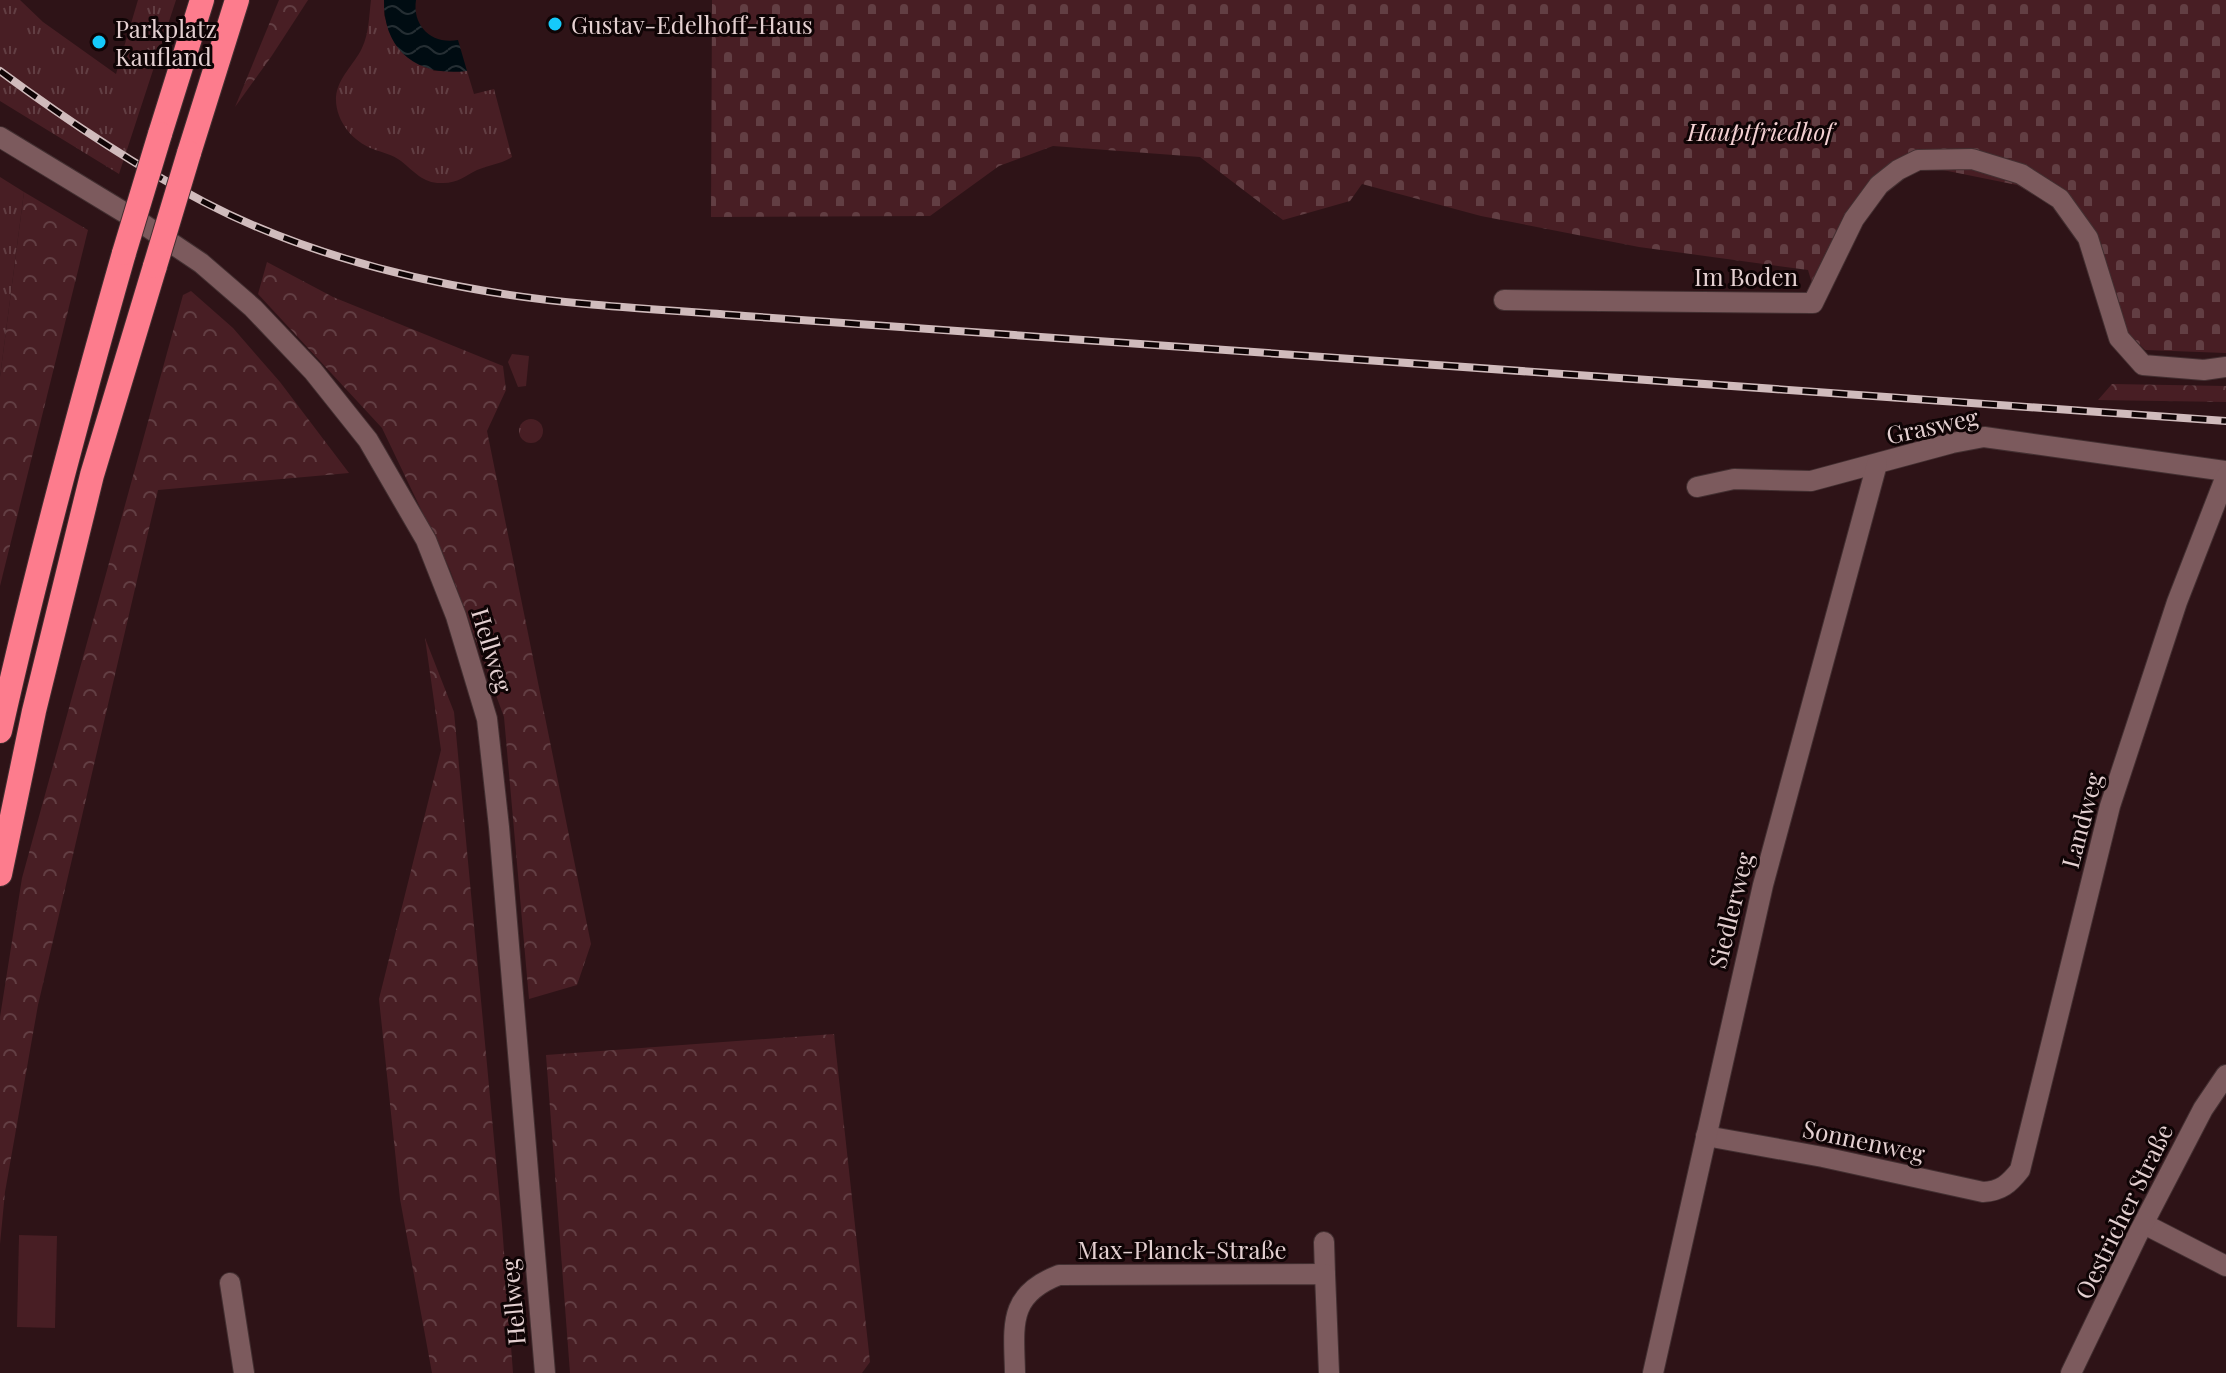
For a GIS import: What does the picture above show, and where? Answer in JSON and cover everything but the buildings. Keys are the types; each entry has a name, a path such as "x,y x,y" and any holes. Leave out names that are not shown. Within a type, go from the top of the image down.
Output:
{"highway":[{"path":"0,731 77,424 124,253 202,0"},
{"path":"0,874 34,711 92,475 237,0"}],"street":[{"name":"Hellweg","path":"0,137 201,263 253,308 313,371 368,440 426,540 456,616 487,719 499,827 545,1373"},
{"name":"Im Boden","path":"1504,300 1813,303 1854,219 1879,185 1918,160 1972,159 2021,174 2060,199 2088,238 2119,338 2143,365 2204,370 2226,367"},
{"name":"Grasweg","path":"1697,487 1734,479 1811,481 1984,437 2226,473"},
{"name":"Siedlerweg","path":"1653,1373 1763,885 1877,464"},
{"name":"Landweg","path":"2009,1183 2020,1170 2110,806 2177,602 2226,473"},
{"name":"Oestricher Straße","path":"2071,1373 2203,1109 2226,1075"},
{"name":"Sonnenweg","path":"1706,1136 1823,1157 1983,1192 1997,1191 2009,1183"},
{"path":"2144,1224 2226,1266"},
{"path":"1324,1242 1329,1373"},
{"name":"Max-Planck-Straße","path":"1015,1373 1014,1318 1024,1296 1042,1282 1059,1275 1325,1274"},
{"path":"230,1283 244,1373"}],"green space":[{"path":"0,0 20,0 43,22 116,74 138,0 176,0 119,174 0,101"},
{"path":"279,0 308,0 235,107"},
{"path":"371,0 384,0 384,15 393,40 434,71 467,71 474,94 494,89 512,157 457,180 436,183 415,173 391,155 365,145 346,129 338,114 336,97 340,83 364,43"},
{"name":"Hauptfriedhof","path":"712,0 2226,0 2226,353 2145,350 2109,314 2071,222 2047,202 2017,185 1923,166 1901,174 1866,210 1819,307 1808,270 1639,247 1481,216 1362,184 1350,201 1283,220 1200,157 1053,146 999,166 930,216 711,217"},
{"path":"0,177 24,192 0,377"},
{"path":"24,192 88,230 0,586 0,377"},
{"path":"267,262 333,297 503,366 506,390 487,431 591,944 577,985 529,999 504,717 450,570 382,428 258,294"},
{"path":"191,291 233,328 280,382 349,473 158,490 38,1005 5,1192 0,1244 0,1017 22,878 183,295"},
{"path":"512,354 529,356 526,386 518,387 508,362"},
{"path":"2112,384 2226,386 2226,402 2098,400"},
{"path":"531,419 539,423 543,431 539,439 531,443 523,439 519,431 523,423"},
{"path":"425,638 454,712 513,1373 432,1373 400,1199 379,999 441,750"},
{"path":"834,1034 870,1362 862,1373 570,1373 546,1055"},
{"path":"19,1235 57,1236 55,1328 17,1327"}],"water":[{"path":"384,0 416,0 417,18 426,32 440,40 458,40 467,71 433,70 407,57 390,33"}],"railway":[{"path":"0,71 125,157 238,218 308,246 381,269 491,292 649,309 2226,421"}],"place":[{"name":"Gustav-Edelhoff-Haus","path":"555,24"},
{"name":"Parkplatz Kaufland","path":"99,42"}]}
